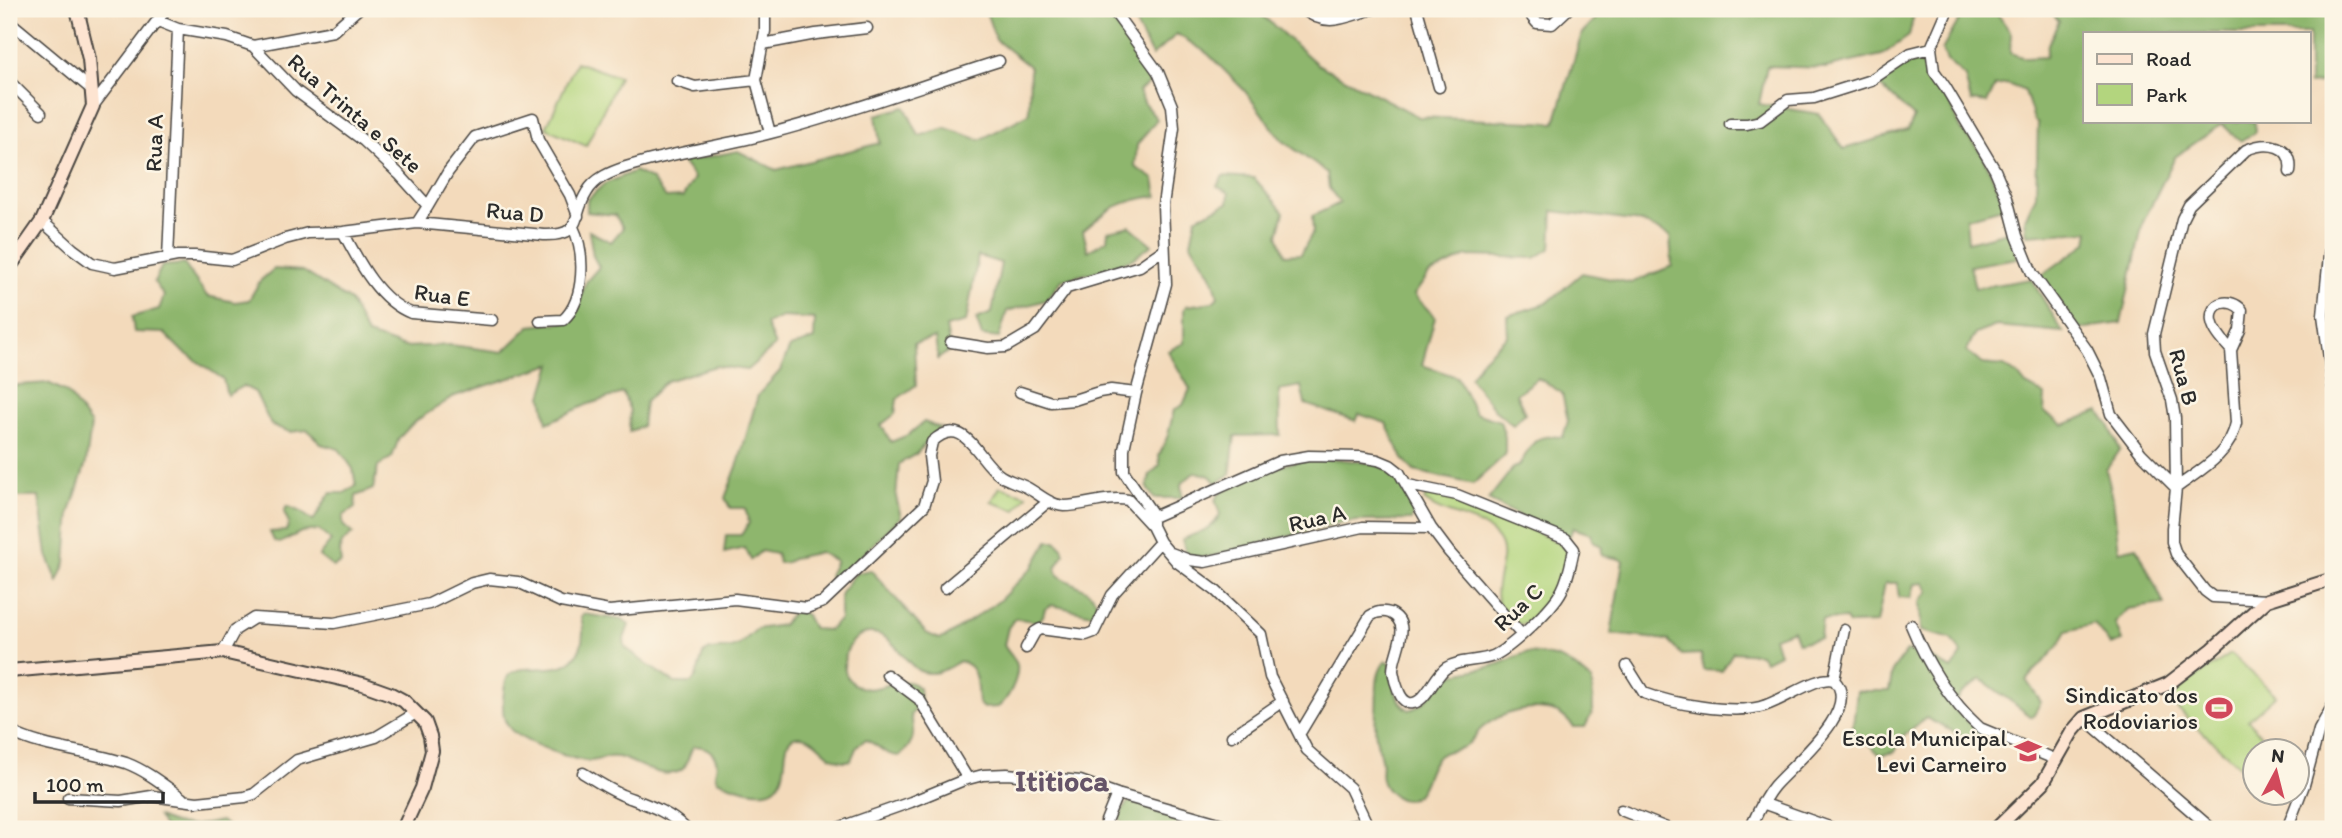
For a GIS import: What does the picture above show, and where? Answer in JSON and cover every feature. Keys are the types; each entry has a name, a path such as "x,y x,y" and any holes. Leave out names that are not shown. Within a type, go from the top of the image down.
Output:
{"main road":[{"path":"9,268 42,221 93,106 89,59 78,9"},
{"path":"1996,829 2034,794 2072,732 2084,718 2168,684 2213,649 2267,600 2333,579"},
{"path":"9,671 223,652 377,688 404,701 428,729 432,751 422,788 403,829"}],"street":[{"path":"93,106 166,9"},
{"path":"253,46 333,30 358,9"},
{"path":"765,9 763,44 756,80 770,134"},
{"path":"1303,9 1323,21 1373,9"},
{"path":"1417,9 1439,88"},
{"path":"1530,9 1532,18 1544,24 1552,24 1568,9"},
{"path":"1948,9 1931,48 1934,71 1995,170 2032,273 2087,350 2101,378 2111,414 2141,453 2176,488 2223,452 2231,442 2236,423 2231,350 2240,330 2242,310 2237,304 2228,301 2214,307 2212,322 2231,350"},
{"path":"1113,10 1158,72 1172,106 1174,140 1163,205 1166,284 1136,393 1124,449 1124,472 1153,521 1160,542 1168,552 1261,634 1270,677 1310,755 1355,794 1367,824"},
{"name":"Rua Trinta e Sete","path":"158,20 178,29 214,34 253,46 296,91 364,141 400,174 429,206"},
{"path":"9,21 92,89"},
{"path":"763,44 867,27"},
{"name":"Rua A","path":"168,258 178,29"},
{"path":"1730,124 1760,121 1788,100 1814,98 1871,80 1911,53 1931,48"},
{"name":"Rua D","path":"42,221 73,249 101,267 115,268 195,256 232,260 308,233 343,232 417,223 544,235 564,234 573,227 585,194 592,185 616,170 646,160 770,134 999,61"},
{"path":"677,81 695,87 756,80"},
{"path":"9,82 41,113"},
{"path":"417,223 448,172 475,137 533,118 538,140 570,195 578,216"},
{"name":"Rua B","path":"2267,600 2213,597 2205,592 2176,554 2172,542 2176,488 2175,418 2172,400 2155,351 2154,334 2182,219 2189,205 2246,150 2269,145 2282,149 2291,159 2290,172"},
{"path":"2333,217 2323,315 2333,387"},
{"path":"540,321 563,320 573,306 579,288 582,252 573,227"},
{"name":"Rua E","path":"343,232 366,270 392,303 401,309 411,313 492,320"},
{"path":"951,342 988,348 1006,347 1035,330 1067,288 1140,266 1163,250"},
{"path":"1020,392 1051,402 1074,400 1111,390 1136,393"},
{"path":"223,652 235,630 254,618 334,623 429,604 472,583 489,579 518,582 561,602 609,611 735,599 806,608 815,606 839,588 869,556 924,506 932,481 929,450 936,438 954,432 966,437 996,473 1049,501 1064,506 1111,499 1128,500 1153,521"},
{"path":"1153,521 1268,466 1293,457 1360,457 1378,460 1399,472 1430,528 1521,634"},
{"name":"Rua C","path":"1300,733 1370,616 1377,611 1386,611 1397,617 1401,625 1401,640 1393,669 1395,684 1402,698 1413,703 1419,701 1438,675 1449,666 1496,654 1548,610 1562,590 1574,549 1566,539 1457,495 1408,485"},
{"path":"944,588 1049,501"},
{"name":"Rua A","path":"1168,552 1198,563 1363,527 1430,528"},
{"path":"1026,648 1035,632 1040,629 1086,635 1094,632 1112,595 1160,542"},
{"path":"1911,625 1925,654 1952,697 1970,719 1980,728 2057,760"},
{"path":"1834,680 1844,630"},
{"path":"1627,666 1644,693 1713,708 1739,710 1760,707 1783,700 1821,678 1834,680 1839,684 1837,715 1829,728 1774,786 1762,803 1750,829"},
{"path":"887,675 919,699 968,779"},
{"path":"1232,736 1283,701"},
{"path":"2287,829 2304,785 2319,730 2333,705"},
{"path":"68,798 121,802 152,796 197,802 254,794 297,760 376,737 416,713"},
{"path":"2084,718 2212,829"},
{"path":"9,731 67,751 124,762 142,770 185,801"},
{"path":"583,773 606,788 649,804 680,822 686,829"},
{"path":"835,829 968,779 1007,774 1080,781 1240,829"},
{"path":"1107,829 1106,821 1117,794"},
{"path":"1762,803 1835,829"},
{"path":"1621,810 1669,829"},
{"path":"1340,829 1367,824 1391,829"}],"green space":[{"path":"985,9 1108,9 1107,13 1155,78 1139,91 1145,105 1157,119 1137,145 1135,167 1154,179 1157,196 1116,206 1083,231 1088,251 1107,240 1108,231 1130,226 1152,245 1132,259 1062,280 1046,300 1007,311 999,338 982,336 976,319 992,313 1001,263 978,256 966,322 946,327 950,350 938,359 935,338 914,343 916,385 897,399 895,414 881,425 891,442 908,435 924,422 940,428 916,454 899,464 896,497 901,517 833,584 829,575 836,561 819,552 782,563 779,563 776,554 761,551 751,560 745,548 724,553 726,535 741,535 749,523 745,508 730,508 725,498 758,395 780,371 790,347 814,339 815,319 782,317 766,324 775,346 747,370 716,366 666,381 645,402 642,426 629,432 630,411 623,393 586,405 547,423 542,396 552,364 455,396 414,422 399,438 392,457 378,466 373,489 356,496 355,508 343,516 343,525 353,534 341,546 341,563 333,567 319,556 331,541 319,530 301,532 280,543 274,541 270,532 286,531 289,523 284,512 287,506 313,521 331,493 344,493 356,486 353,469 339,449 321,444 308,430 290,432 271,425 255,392 243,386 227,395 223,379 181,350 164,333 134,332 132,317 159,309 164,296 154,282 162,266 184,264 207,296 235,302 249,300 260,281 274,269 303,271 350,301 367,335 405,347 451,345 503,352 530,326 564,322 576,310 586,282 599,267 593,256 589,231 611,242 623,228 615,215 587,212 587,200 604,184 635,171 651,179 666,198 683,197 694,178 682,162 738,151 776,170 880,143 876,115 905,107 919,136 946,128 980,140 1029,114 1030,67 996,40"},
{"path":"1128,9 1255,9 1317,64 1419,117 1555,123 1582,33 1605,9 1915,9 1909,36 1882,55 1825,68 1767,66 1759,104 1819,114 1844,149 1908,130 1914,117 1880,86 1897,66 1915,56 1950,103 1961,129 1983,155 2006,207 1966,218 1968,242 2011,231 2017,258 1970,266 1975,288 2031,279 2063,332 1996,326 1975,334 1966,351 1982,364 2004,366 2018,375 2026,385 2045,395 2044,412 2064,425 2099,411 2109,425 2120,450 2106,470 2113,498 2119,551 2137,547 2164,604 2128,609 2115,623 2122,641 2110,645 2094,624 2067,631 2057,648 2026,680 2041,702 2032,717 1981,679 1960,695 1952,707 1981,733 1980,745 1926,718 1903,736 1895,752 1880,755 1865,740 1852,734 1857,691 1889,691 1893,670 1907,651 1952,669 1962,654 1952,639 1921,631 1920,601 1929,591 1924,583 1915,584 1911,598 1899,597 1897,583 1885,583 1877,623 1849,624 1846,619 1822,620 1820,638 1798,643 1793,630 1774,637 1779,654 1765,661 1760,654 1733,652 1722,671 1703,670 1701,654 1682,655 1668,640 1611,634 1623,561 1601,554 1602,547 1592,540 1591,534 1573,528 1568,540 1488,500 1513,468 1519,466 1535,441 1545,437 1563,437 1568,421 1562,393 1538,378 1516,394 1525,413 1513,425 1497,412 1470,378 1481,361 1508,335 1507,316 1547,303 1582,273 1631,283 1672,266 1670,236 1642,222 1553,211 1551,248 1535,258 1467,256 1429,274 1414,295 1435,317 1422,365 1457,377 1475,413 1500,421 1505,437 1505,455 1473,484 1414,471 1403,459 1386,423 1359,414 1356,421 1305,404 1301,386 1279,390 1280,435 1235,436 1230,475 1216,483 1210,476 1195,472 1181,484 1182,498 1154,498 1147,488 1150,475 1160,465 1159,456 1174,410 1183,405 1190,389 1168,351 1184,343 1186,306 1213,302 1218,297 1210,274 1191,243 1196,218 1228,203 1229,193 1217,186 1223,176 1254,178 1284,212 1278,235 1285,255 1301,254 1313,232 1312,216 1340,203 1329,188 1327,173 1282,140 1244,90 1207,53 1177,34 1152,56"},
{"path":"1969,9 1994,9 2011,33 2010,53 2025,58 2046,57 2048,44 2059,21 2049,9 2333,9 2333,82 2310,84 2310,32 2083,32 2083,122 2254,122 2255,132 2240,141 2222,124 2175,157 2143,222 2121,323 2079,329 2041,276 2087,243 2089,231 2027,235 2025,219 2036,195 2038,123 2034,120 2025,91 2007,84 1995,86 1987,103 1971,101 1965,77 1947,61 1942,50 1960,18"},
{"path":"576,62 619,77 586,146 546,128"},
{"path":"48,383 67,392 91,425 86,463 70,512 66,563 58,582 47,555 39,497 9,497 9,388"},
{"path":"1337,459 1378,465 1387,469 1401,483 1414,512 1411,520 1339,523 1213,556 1195,558 1186,553 1182,540 1208,528 1217,520 1220,514 1215,500 1220,493 1264,470 1299,461"},
{"path":"1000,487 1027,495 1016,510 991,502"},
{"path":"1429,492 1544,535 1566,549 1569,559 1568,572 1554,599 1544,611 1523,624 1514,622 1502,611 1496,589 1502,556 1501,546 1495,536 1479,524 1432,506 1424,500"},
{"path":"1048,541 1056,541 1062,547 1064,554 1056,568 1058,575 1091,594 1097,606 1096,615 1052,605 1045,609 1038,622 1015,618 1008,628 1004,645 1017,665 1015,682 998,707 983,708 978,703 974,672 960,661 944,670 929,673 919,671 911,665 882,635 863,634 850,645 844,662 848,678 854,684 871,689 904,682 919,688 920,703 911,715 911,743 899,756 888,754 865,740 857,746 851,760 843,761 829,755 812,740 798,736 790,740 786,749 783,774 778,785 767,791 748,790 717,780 715,757 705,748 694,746 682,770 671,774 664,773 617,757 591,761 564,755 522,738 512,730 505,719 503,695 509,675 525,669 555,668 573,659 581,645 581,617 584,614 623,620 629,625 624,639 625,647 675,683 691,683 696,677 703,654 710,650 739,645 757,629 782,625 792,613 799,611 806,615 813,629 829,630 840,619 842,591 856,573 871,570 926,633 939,639 946,637 999,601 1033,567"},
{"path":"1527,653 1562,660 1592,681 1593,711 1585,727 1574,727 1560,714 1548,710 1528,709 1508,713 1482,728 1464,747 1438,756 1415,796 1406,800 1389,792 1382,780 1382,762 1375,726 1379,672 1386,661 1390,662 1397,695 1409,710 1425,701 1447,678 1496,665"},
{"name":"Sindicato dos Rodoviarios","path":"2231,654 2276,695 2248,720 2262,736 2240,736 2240,767 2165,697"},
{"path":"1136,801 1161,814 1206,823 1210,829 1124,827 1119,817 1127,803"},
{"path":"158,817 189,825 221,821 231,829 165,829"}],"place":[{"name":"Sindicato dos Rodoviarios","path":"2219,708"},
{"name":"Escola Municipal Levi Carneiro","path":"2028,751"}],"district":[{"name":"Ititioca","path":"1062,781"}]}
